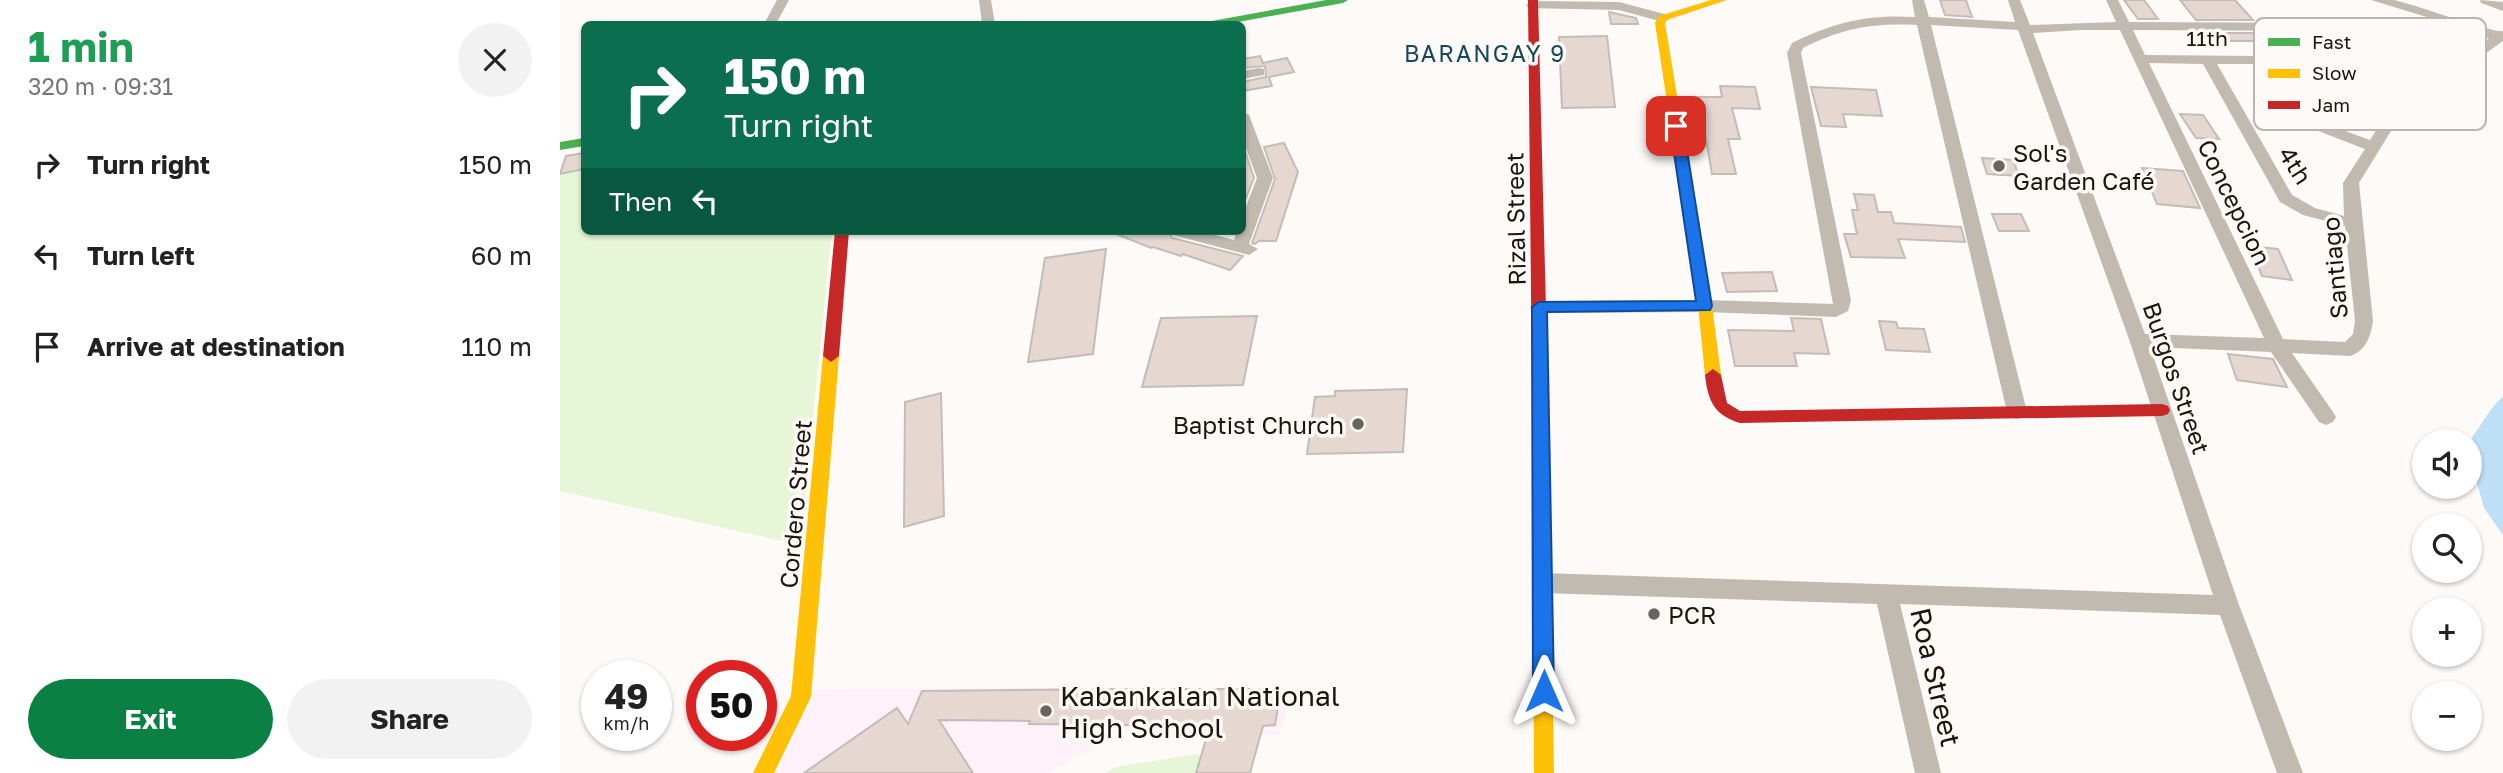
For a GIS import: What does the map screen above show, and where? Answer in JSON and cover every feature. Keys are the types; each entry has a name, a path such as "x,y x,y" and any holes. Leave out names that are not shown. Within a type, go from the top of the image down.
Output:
{"main road":[{"path":"1228,21 1343,0"},
{"path":"1722,0 1663,18 1660,23 1705,306 1716,401 1725,413 1740,417 2162,410"},
{"name":"Rizal Street","path":"1533,2 1544,773"},
{"path":"560,146 581,142"},
{"name":"Cordero Street","path":"763,773 802,697 842,235"}],"street":[{"path":"772,21 783,0"},
{"path":"985,0 988,21"},
{"path":"1918,0 2017,412"},
{"name":"Burgos Street","path":"2014,0 2139,342 2228,605 2290,773"},
{"name":"Concepcion","path":"2112,0 2277,345 2326,417"},
{"path":"2377,0 2443,18"},
{"path":"2486,0 2503,7"},
{"path":"1533,2 1619,6 1663,18"},
{"path":"1539,307 1705,306 1836,311 1842,307 1794,53 1797,46 1818,35 1860,21 1882,19 2025,27 2254,27"},
{"name":"Santiago","path":"2486,47 2501,37"},
{"name":"11th","path":"2140,59 2254,59"},
{"name":"4th","path":"2208,60 2286,198 2295,206 2309,212 2353,223"},
{"path":"1246,74 1259,72"},
{"path":"1194,235 1245,248 1265,178 1246,126"},
{"path":"2329,130 2372,146"},
{"name":"Santiago","path":"2139,342 2151,340 2350,349 2362,336 2364,321 2351,183 2383,130"},
{"path":"1543,583 2228,605"},
{"name":"Roa Street","path":"1886,593 1928,773"}],"shaded area":[{"name":"Kabankalan National High School","path":"1293,687 1280,735 1116,733 1048,773 776,773 816,689"}],"green space":[{"path":"581,170 581,235 832,235 800,545 560,491 560,174"},
{"path":"1196,754 1249,773 1106,773 1115,767"}],"water":[{"path":"2503,396 2503,535 2484,508 2482,499 2482,429 2478,429"}],"building":[{"path":"1940,0 1966,0 1972,17 1945,15"},
{"path":"2124,0 2144,0 2158,19 2138,19"},
{"path":"2180,0 2235,0 2253,20 2196,20"},
{"path":"1609,12 1636,18 1638,24 1611,24"},
{"path":"2206,33 2254,33 2254,41 2213,41"},
{"path":"1607,36 1615,107 1562,108 1559,37"},
{"path":"1260,56 1263,63 1287,58 1294,72 1269,77 1272,86 1246,90 1246,81 1266,77 1265,66 1246,68 1246,58"},
{"path":"1720,86 1755,87 1760,109 1732,108 1740,139 1728,139 1736,174 1712,174 1706,139 1698,123 1693,97 1722,97"},
{"path":"1811,87 1876,90 1882,116 1843,114 1846,127 1821,126"},
{"path":"2180,114 2203,115 2219,139 2196,138"},
{"path":"1284,143 1298,172 1276,241 1259,241 1255,244 1252,243 1275,179 1264,147"},
{"path":"581,154 581,170 560,174 566,156"},
{"path":"1246,154 1254,178 1246,198"},
{"path":"1982,158 2013,160 2019,176 1987,174"},
{"path":"2142,168 2183,171 2200,208 2157,204"},
{"path":"1854,194 1874,195 1878,212 1891,212 1894,223 1961,227 1965,242 1898,239 1905,258 1851,257 1844,234 1857,234 1852,210 1858,210"},
{"path":"1992,214 2021,214 2029,231 1999,231"},
{"path":"1119,235 1171,235 1172,238 1243,256 1230,270 1183,254 1181,256"},
{"path":"2250,246 2278,249 2292,280 2262,276"},
{"path":"1106,249 1093,354 1028,362 1045,258"},
{"path":"1772,272 1777,291 1727,292 1722,273"},
{"path":"1257,316 1243,385 1142,387 1161,318"},
{"path":"1791,318 1821,319 1829,354 1794,353 1797,366 1735,366 1728,330 1794,331"},
{"path":"1879,321 1896,322 1898,328 1924,329 1930,352 1886,350"},
{"path":"2228,354 2273,359 2287,387 2237,380"},
{"name":"Baptist Church","path":"1407,389 1403,452 1307,454 1315,397 1335,396 1335,391"},
{"path":"941,393 944,516 904,527 905,402"},
{"path":"1281,689 1275,725 1263,726 1250,773 1196,773 1210,726 939,720 973,773 804,773 897,708 908,724 922,691"}],"traffic: fast":[{"path":"1228,21 1343,0"},
{"path":"560,146 581,142"}],"traffic: slow":[{"path":"1713,375 1705,306 1660,23 1663,18 1722,0"},
{"path":"763,773 801,697 831,356"},
{"path":"1540,387 1544,773"}],"traffic: jam":[{"path":"1533,0 1540,387"},
{"path":"831,356 842,235"},
{"path":"1713,375 1722,407 1740,417 2162,410"}],"place":[{"name":"Sol's Garden Café","path":"1999,166"},
{"name":"Baptist Church","path":"1358,424"},
{"name":"PCR","path":"1654,614"},
{"name":"Kabankalan National High School","path":"1046,711"}],"district":[{"name":"BARANGAY 9","path":"1485,53"}],"route":[{"path":"1544,691 1539,307 1705,306 1676,126"}]}
